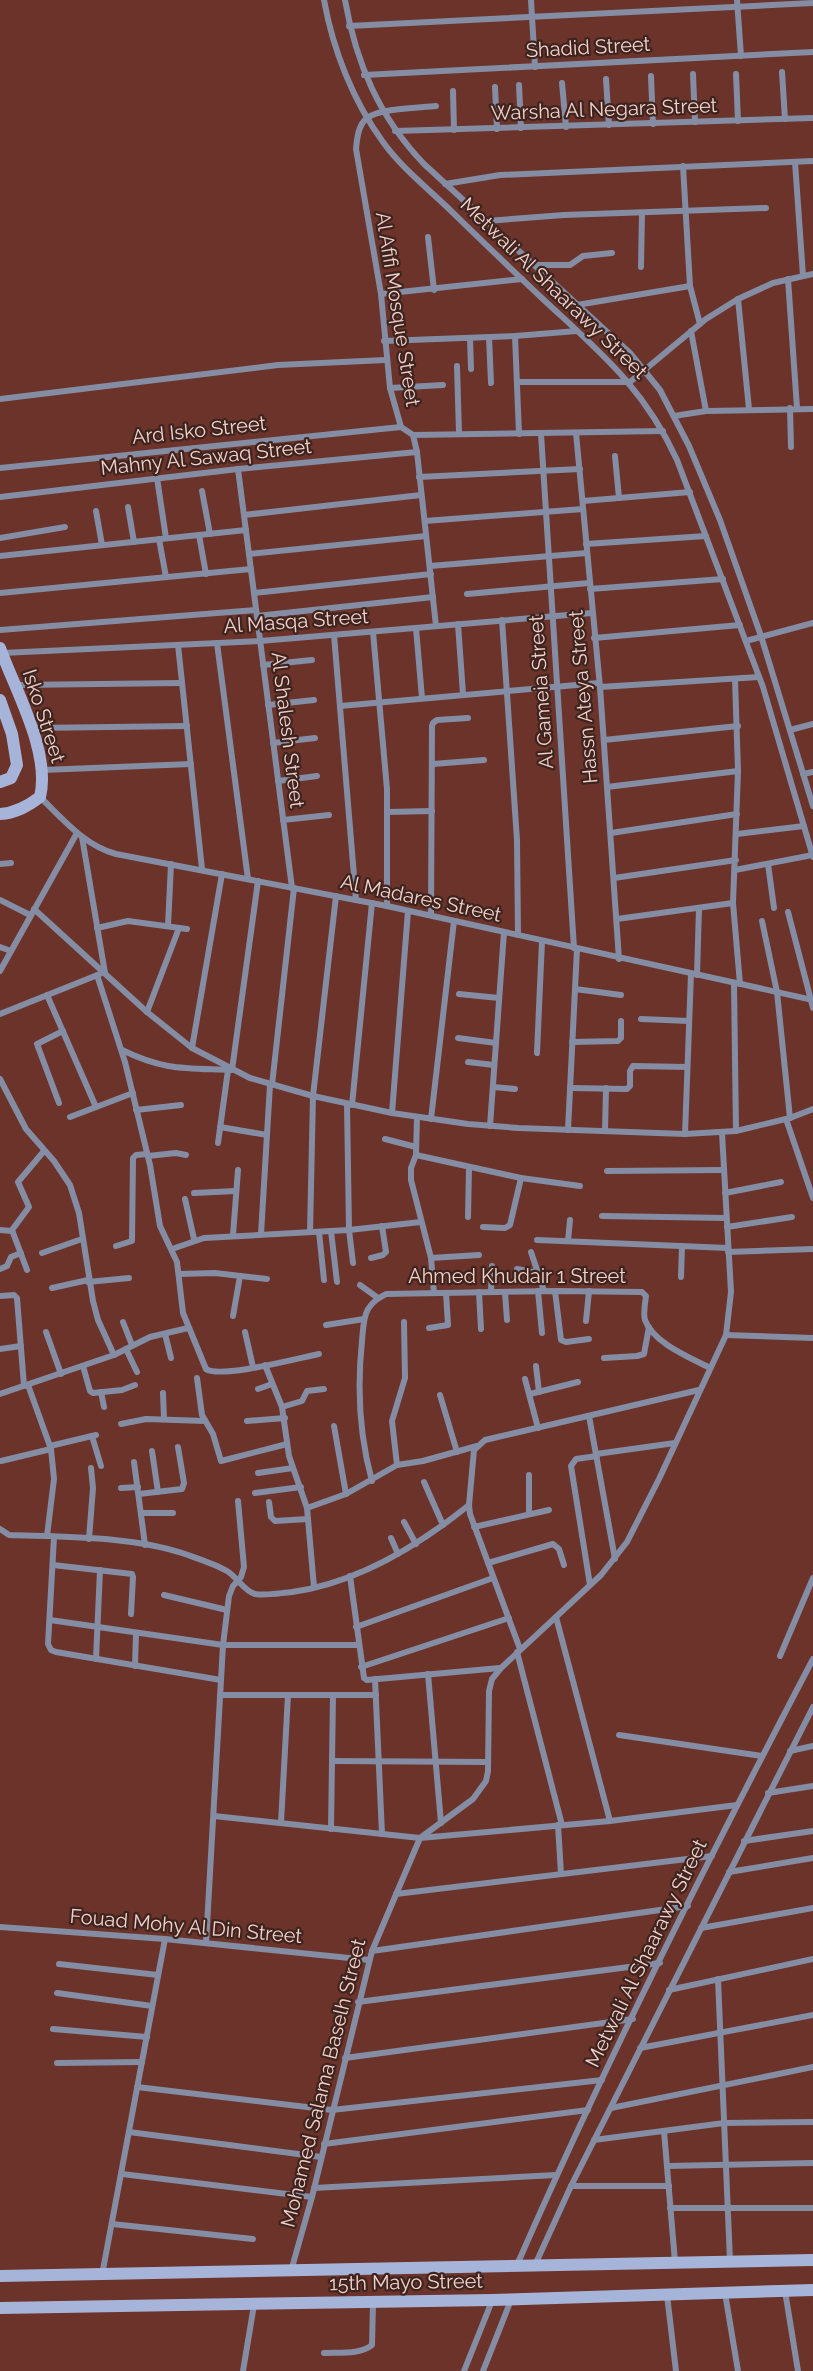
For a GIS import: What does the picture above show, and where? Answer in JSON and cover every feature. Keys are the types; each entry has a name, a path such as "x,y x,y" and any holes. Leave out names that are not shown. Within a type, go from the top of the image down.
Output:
{"main road":[{"name":"Isko Street","path":"1,650 32,728 43,770 44,784 40,797"},
{"name":"Isko Street","path":"0,782 11,778 17,765 12,734 1,708"},
{"path":"0,814 12,813 28,806 40,797"},
{"name":"15th Mayo Street","path":"0,2276 813,2260"},
{"name":"15th Mayo Street","path":"0,2308 511,2300 813,2290"}],"street":[{"name":"Metwali Al Shaarawy Street","path":"324,0 340,59 368,118 384,144 400,162 630,382 663,430 690,492 759,677 813,856"},
{"name":"Metwali Al Shaarawy Street","path":"345,0 349,26 364,75 396,132 423,164 645,369 660,390 711,495 761,636 813,806"},
{"path":"531,0 535,67"},
{"path":"349,26 532,17 738,3 813,3"},
{"path":"738,3 741,56"},
{"name":"Shadid Street","path":"364,75 813,52"},
{"path":"782,72 784,119"},
{"path":"693,74 695,122"},
{"path":"736,74 738,121"},
{"path":"651,76 653,124"},
{"path":"606,80 609,125"},
{"path":"562,83 566,127"},
{"path":"519,85 521,128"},
{"path":"495,87 497,129"},
{"path":"453,91 454,130"},
{"path":"368,118 383,112 436,106"},
{"name":"Al Afifi Mosque Street","path":"368,118 359,132 356,149 381,294 390,388 401,427 413,435 417,452 436,626"},
{"name":"Warsha Al Negara Street","path":"396,132 813,118"},
{"path":"445,184 500,175 813,161"},
{"path":"795,162 803,276"},
{"path":"683,166 690,286 700,324"},
{"path":"486,221 564,215 766,208"},
{"path":"641,267 642,213"},
{"path":"428,237 434,290"},
{"path":"534,265 570,265 583,256 612,253"},
{"path":"517,382 630,382 700,324 738,298 773,283 813,274"},
{"path":"381,294 522,279"},
{"path":"788,279 797,408"},
{"path":"577,305 690,286"},
{"path":"738,298 748,409"},
{"path":"384,341 577,331"},
{"path":"691,331 706,411"},
{"path":"515,336 519,434"},
{"path":"489,337 491,383"},
{"path":"470,338 471,369"},
{"path":"0,399 278,365 386,360"},
{"path":"457,366 459,433"},
{"path":"390,388 443,385"},
{"path":"790,408 791,447"},
{"path":"674,416 706,411 813,409"},
{"name":"Ard Isko Street","path":"0,468 401,427"},
{"path":"413,435 663,430"},
{"name":"Hassn Ateya Street","path":"576,433 600,685 619,959"},
{"name":"Al Gameia Street","path":"541,434 575,948 568,1130"},
{"name":"Mahny Al Sawaq Street","path":"0,496 238,469 417,452"},
{"path":"615,456 619,498"},
{"name":"Al Shalesh Street","path":"238,469 293,888 271,1085 261,1234"},
{"path":"419,477 579,469"},
{"path":"157,478 166,577"},
{"path":"202,491 210,534"},
{"path":"583,501 690,492"},
{"path":"244,515 422,495"},
{"path":"128,507 134,542"},
{"path":"424,522 584,509"},
{"path":"96,511 102,545"},
{"path":"0,538 65,527"},
{"path":"0,556 246,530"},
{"path":"199,535 206,574"},
{"path":"249,554 426,536"},
{"path":"586,544 706,536"},
{"path":"430,566 587,552"},
{"path":"0,593 251,569"},
{"path":"254,593 431,574"},
{"path":"467,594 551,586 723,579"},
{"path":"0,630 257,613 433,597"},
{"name":"Al Masqa Street","path":"1,650 260,641 592,613"},
{"path":"502,620 517,840 518,935"},
{"path":"746,641 813,623"},
{"path":"458,624 463,694"},
{"path":"594,638 740,625"},
{"path":"416,628 422,698"},
{"path":"373,632 387,812 387,906"},
{"path":"334,635 356,900"},
{"path":"217,643 249,879"},
{"path":"178,645 202,869"},
{"path":"263,665 312,660"},
{"path":"340,706 557,685 759,677"},
{"path":"735,679 738,726 733,903 737,983 736,1131"},
{"path":"16,685 182,683"},
{"path":"268,705 314,700"},
{"path":"431,915 433,723 437,720 468,718"},
{"path":"790,730 813,724"},
{"path":"32,728 187,726"},
{"path":"604,740 738,726"},
{"path":"273,742 315,738"},
{"path":"433,764 484,760"},
{"path":"43,770 191,764"},
{"path":"607,787 738,771"},
{"path":"803,774 813,772"},
{"path":"278,781 317,776"},
{"name":"Al Madares Street","path":"40,797 79,835 104,850 431,915 619,959 812,1000"},
{"path":"387,812 432,811"},
{"path":"610,833 737,814"},
{"path":"283,820 329,815"},
{"path":"736,834 804,826"},
{"path":"0,971 32,912 79,835"},
{"path":"79,835 98,928 102,974 148,1155 160,1226 172,1249 179,1274 183,1312 188,1328 208,1371 233,1371 319,1354"},
{"path":"735,870 813,856"},
{"path":"614,878 736,860"},
{"path":"0,864 11,862"},
{"path":"168,926 171,864"},
{"path":"768,864 774,908"},
{"path":"192,1048 222,874"},
{"path":"218,1143 258,881"},
{"path":"310,1232 313,1096 336,896"},
{"path":"0,900 32,912 102,974 192,1048 230,1070 271,1085 313,1096 392,1113 490,1126 685,1134 736,1131 788,1119 813,1109"},
{"path":"353,1263 350,1230 350,1104 372,903"},
{"path":"616,919 733,903"},
{"path":"685,1134 689,1021 699,908"},
{"path":"392,1113 408,911"},
{"path":"788,912 813,1008"},
{"path":"98,928 128,921 183,928 147,1012"},
{"path":"431,1119 454,921"},
{"path":"762,921 777,992 788,1119 813,1198"},
{"path":"490,1126 504,932"},
{"path":"537,1053 543,941"},
{"path":"0,947 11,951"},
{"path":"0,1014 102,974"},
{"path":"575,989 621,995"},
{"path":"459,994 499,998"},
{"path":"47,995 96,1107"},
{"path":"641,1018 689,1021"},
{"path":"572,1042 618,1041 621,1038 621,1021"},
{"path":"59,1104 37,1044 63,1031"},
{"path":"458,1038 496,1043"},
{"path":"122,1050 159,1066 230,1070"},
{"path":"468,1062 494,1065"},
{"path":"570,1088 627,1089 630,1086 630,1071 633,1066 687,1067"},
{"path":"0,1079 26,1129 54,1161 70,1185 79,1213 88,1281 98,1320 114,1355"},
{"path":"493,1087 514,1089"},
{"path":"605,1131 606,1089"},
{"path":"70,1117 133,1094"},
{"path":"136,1110 181,1105"},
{"path":"417,1117 416,1155 411,1174 431,1258 434,1293"},
{"path":"220,1127 267,1135"},
{"path":"420,1838 480,1791 486,1782 490,1685 501,1668 590,1585 615,1559 627,1542 726,1335 730,1293 722,1133"},
{"path":"385,1139 416,1147"},
{"path":"27,1270 12,1231 29,1207 18,1186 19,1180 44,1151"},
{"path":"116,1246 132,1241 132,1158 136,1155 176,1153 186,1155"},
{"path":"416,1155 521,1178 580,1186"},
{"path":"468,1217 469,1168"},
{"path":"233,1235 238,1170"},
{"path":"607,1171 724,1170"},
{"path":"483,1227 505,1228 510,1226 521,1178"},
{"path":"725,1192 781,1182"},
{"path":"194,1194 236,1191"},
{"path":"185,1198 194,1239"},
{"path":"602,1216 726,1218"},
{"path":"727,1227 792,1216"},
{"path":"568,1241 570,1220"},
{"path":"172,1249 194,1239 350,1230 421,1222"},
{"path":"371,1258 386,1252 382,1226"},
{"path":"0,1230 12,1231"},
{"path":"331,1231 337,1282"},
{"path":"319,1232 324,1280"},
{"path":"42,1253 82,1239"},
{"path":"537,1240 728,1250 813,1250"},
{"path":"681,1277 682,1246"},
{"path":"531,1252 532,1260 539,1273 542,1333"},
{"path":"0,1269 7,1266 11,1257 21,1253"},
{"path":"431,1258 479,1255"},
{"path":"491,1292 492,1266"},
{"path":"517,1269 539,1273"},
{"path":"179,1274 215,1274 267,1279"},
{"path":"233,1316 240,1276"},
{"path":"52,1288 88,1281 129,1278"},
{"path":"360,1285 378,1298 372,1303 364,1319 360,1355 360,1416 364,1448 372,1481"},
{"name":"Ahmed Khudair 1 Street","path":"378,1298 395,1293 541,1291 644,1293 646,1296 645,1320 649,1327"},
{"path":"555,1291 561,1340 566,1342 589,1339"},
{"path":"586,1321 589,1291"},
{"path":"479,1292 481,1329"},
{"path":"505,1292 507,1320"},
{"path":"429,1328 448,1325 446,1293"},
{"path":"0,1296 14,1295 17,1298 26,1386 51,1447 54,1479 51,1536 53,1565 48,1644 53,1652 221,1680"},
{"path":"327,1325 364,1319"},
{"path":"123,1322 137,1372"},
{"path":"397,1466 392,1422 405,1378 404,1322"},
{"path":"649,1327 671,1348 710,1368"},
{"path":"604,1358 644,1354 649,1327"},
{"path":"0,1394 114,1355 165,1334 188,1328"},
{"path":"46,1332 61,1374"},
{"path":"245,1332 253,1367"},
{"path":"165,1334 171,1358"},
{"path":"726,1335 813,1338"},
{"path":"0,1349 21,1346"},
{"path":"265,1365 282,1407 287,1444 307,1508 315,1587"},
{"path":"82,1366 90,1391 122,1390 135,1385"},
{"path":"536,1366 539,1392"},
{"path":"197,1378 200,1409 213,1434 219,1458 222,1461 287,1444"},
{"path":"525,1379 538,1428"},
{"path":"530,1394 578,1382"},
{"path":"258,1389 272,1384"},
{"path":"282,1407 302,1401 308,1391 324,1389"},
{"path":"307,1508 346,1494 397,1466 457,1452 477,1446 485,1440 699,1390"},
{"path":"101,1392 104,1407"},
{"path":"163,1392 164,1419"},
{"path":"440,1395 457,1452"},
{"path":"590,1416 615,1559"},
{"path":"247,1421 285,1418"},
{"path":"121,1424 146,1419 205,1421"},
{"path":"334,1426 346,1494"},
{"path":"1,1461 94,1435 101,1466"},
{"path":"590,1585 571,1466 576,1459 675,1443"},
{"path":"477,1446 469,1504 474,1527 519,1651 560,1825 561,1874"},
{"path":"122,1488 158,1492 180,1490 183,1487 178,1448"},
{"path":"152,1452 158,1492"},
{"path":"134,1462 145,1545"},
{"path":"89,1539 93,1488 91,1468"},
{"path":"258,1473 293,1468"},
{"path":"529,1475 529,1514"},
{"path":"424,1482 444,1525"},
{"path":"255,1493 301,1487"},
{"path":"206,1943 223,1645 230,1592 239,1581 243,1570 244,1554 238,1501"},
{"path":"269,1502 271,1516 275,1521 308,1519"},
{"path":"0,1529 9,1535 51,1536 145,1545 186,1554 226,1570 255,1594 281,1593 315,1587 350,1576 398,1554 444,1525 469,1504"},
{"path":"474,1527 549,1510"},
{"path":"142,1513 173,1513"},
{"path":"404,1522 416,1544"},
{"path":"391,1538 398,1554"},
{"path":"488,1563 553,1544 560,1549 564,1565"},
{"path":"53,1565 133,1576 131,1614"},
{"path":"96,1659 100,1570"},
{"path":"350,1576 364,1678 501,1668"},
{"path":"356,1627 493,1578"},
{"path":"780,1656 813,1578"},
{"path":"164,1595 227,1610"},
{"path":"556,1617 610,1821"},
{"path":"361,1667 508,1618"},
{"path":"50,1620 223,1645 358,1645"},
{"path":"135,1666 136,1633"},
{"name":"Metwali Al Shaarawy Street","path":"516,2265 602,2080 762,1756 813,1659"},
{"path":"428,1674 441,1823"},
{"path":"375,1679 382,1834"},
{"path":"220,1695 376,1695"},
{"path":"281,1823 288,1695"},
{"path":"331,1829 333,1695"},
{"name":"Metwali Al Shaarawy Street","path":"535,2265 571,2186 813,1707"},
{"path":"618,1735 762,1756"},
{"path":"790,1751 813,1746"},
{"path":"332,1761 488,1762"},
{"path":"768,1793 813,1786"},
{"path":"213,1816 420,1838 610,1821 738,1805"},
{"path":"744,1841 813,1831"},
{"name":"Mohamed Salama Baselh Street","path":"291,2272 312,2197 369,1960 420,1838"},
{"path":"396,1894 712,1856"},
{"path":"729,1872 813,1858"},
{"path":"372,1951 688,1906"},
{"path":"701,1928 813,1908"},
{"name":"Fouad Mohy Al Din Street","path":"0,1927 165,1939 369,1960"},
{"path":"102,2275 165,1939"},
{"path":"669,1990 813,1959"},
{"path":"358,2002 660,1963"},
{"path":"58,1964 158,1975"},
{"path":"718,1979 730,2261"},
{"path":"57,1993 152,2006"},
{"path":"640,2048 813,2015"},
{"path":"345,2058 633,2019"},
{"path":"53,2029 147,2037"},
{"path":"57,2063 142,2061"},
{"path":"610,2109 813,2067"},
{"path":"137,2087 332,2110 602,2080"},
{"path":"324,2144 588,2110"},
{"path":"594,2140 724,2123 813,2122"},
{"path":"664,2131 675,2262"},
{"path":"129,2132 321,2157"},
{"path":"667,2166 813,2163"},
{"path":"122,2174 312,2197"},
{"path":"314,2188 556,2175"},
{"path":"571,2186 669,2186"},
{"path":"670,2208 813,2208"},
{"path":"112,2224 253,2239"},
{"path":"785,2291 798,2371"},
{"path":"725,2293 738,2371"},
{"path":"667,2295 676,2371"},
{"path":"464,2371 492,2300"},
{"path":"483,2371 511,2300"},
{"path":"324,2353 363,2350 372,2345 373,2302"},
{"path":"243,2371 254,2305"}]}
